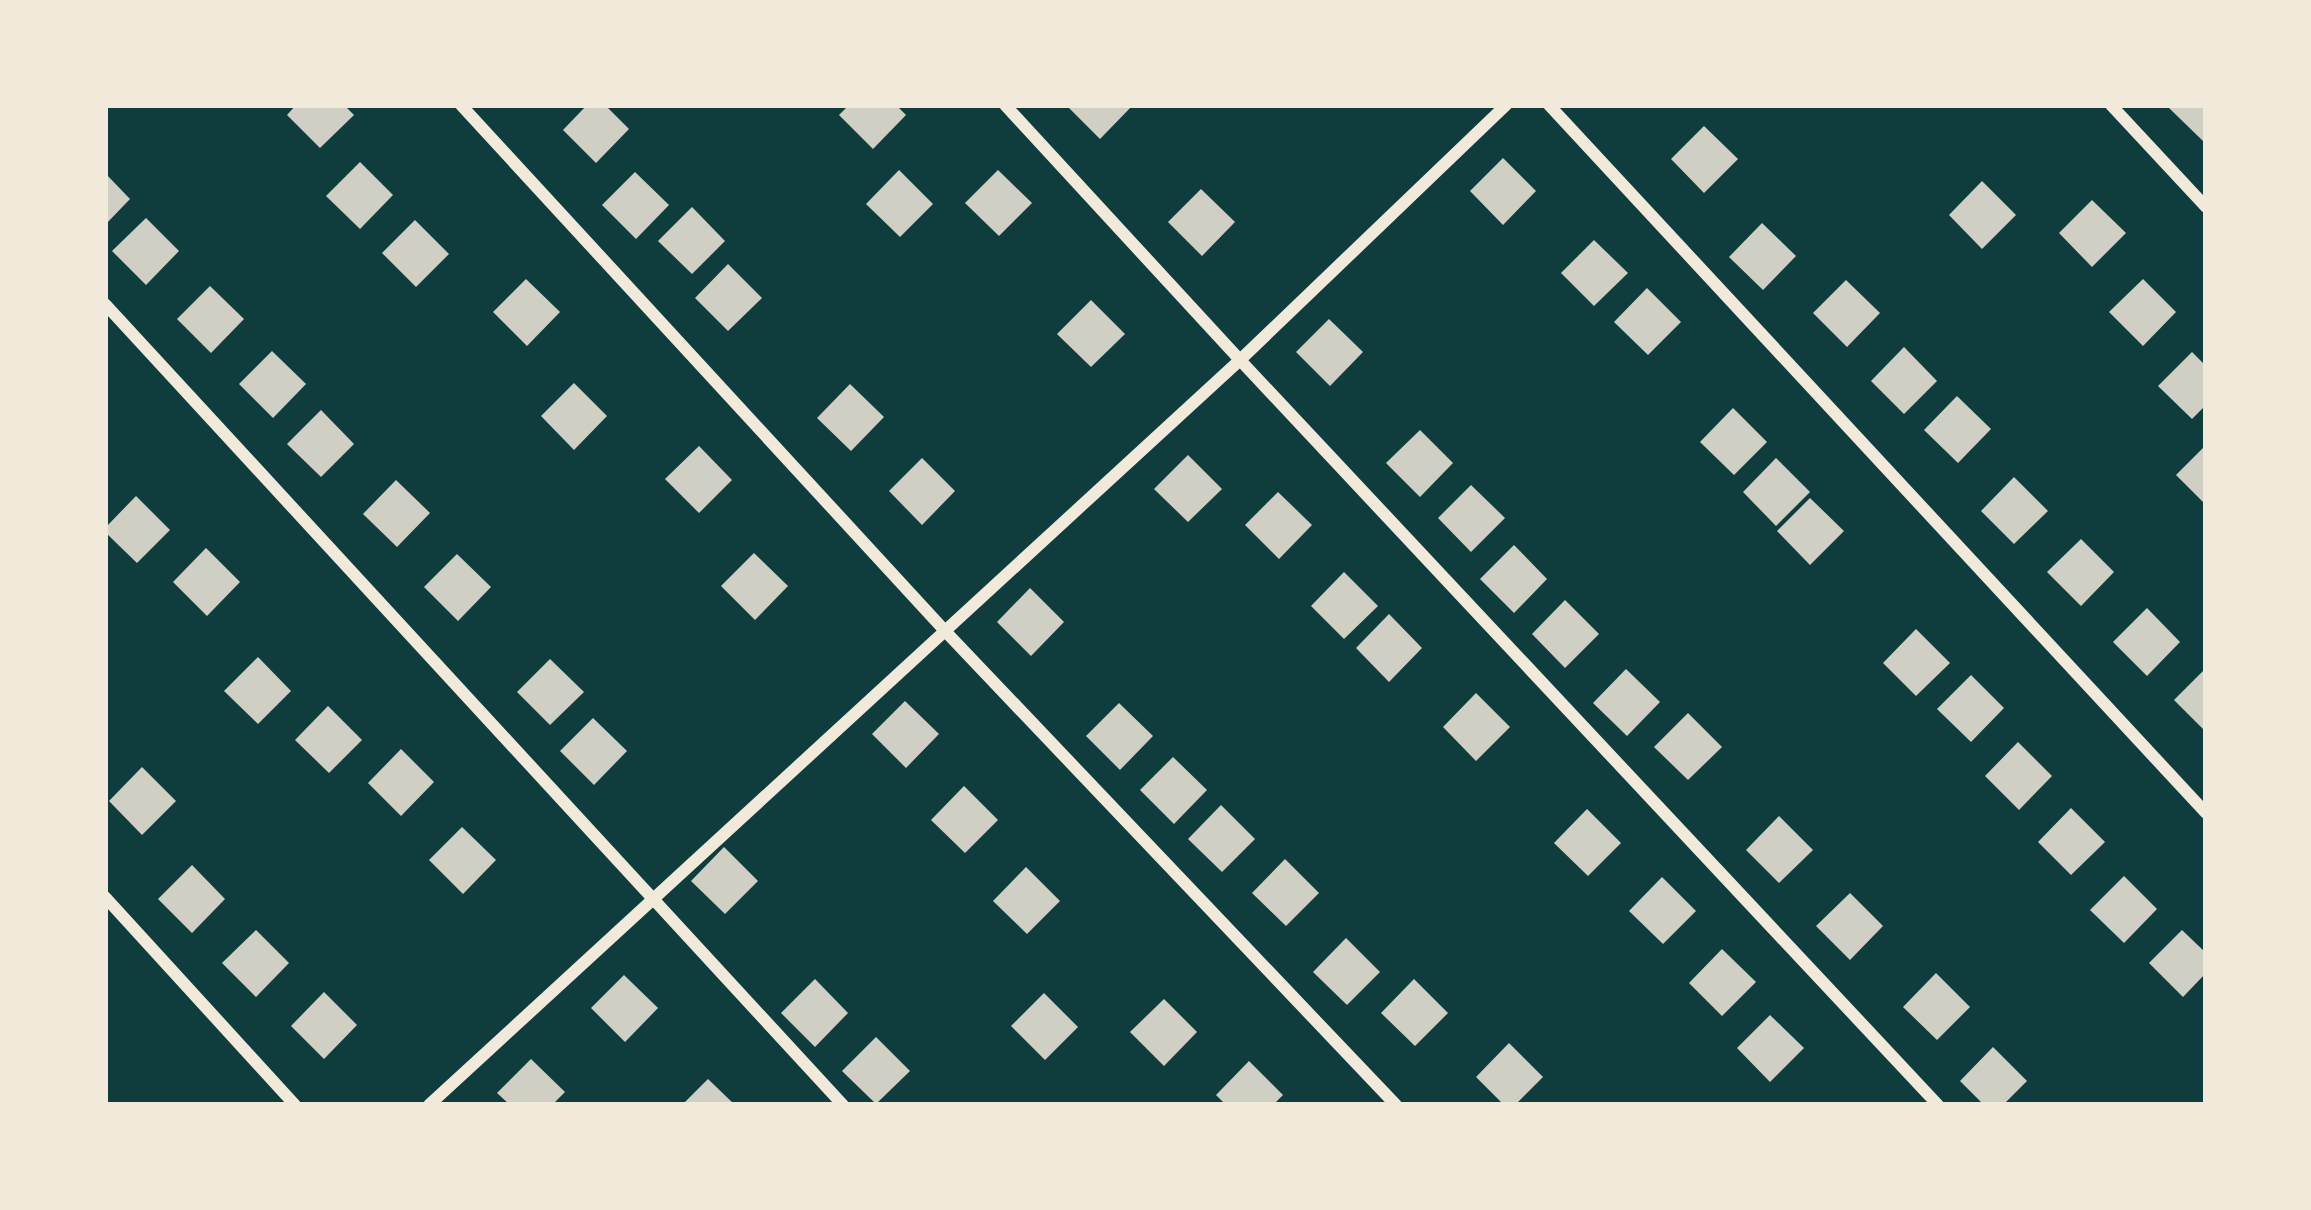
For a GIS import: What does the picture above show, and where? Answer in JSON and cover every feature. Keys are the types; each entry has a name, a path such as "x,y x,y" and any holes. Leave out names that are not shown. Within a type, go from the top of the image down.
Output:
{"street":[{"path":"461,105 946,632 1396,1105"},
{"path":"1005,105 1938,1105"},
{"path":"429,1105 1240,360 1506,105"},
{"path":"1549,105 2206,813"},
{"path":"2111,105 2206,207"},
{"path":"105,304 843,1105"},
{"path":"105,897 296,1105"}],"building":[{"path":"296,105 344,105 354,115 320,148 287,115"},
{"path":"587,105 605,105 629,129 596,163 563,130"},
{"path":"849,105 896,105 906,115 873,149 839,115"},
{"path":"1066,105 1133,105 1100,139"},
{"path":"2206,105 2203,141 2169,108"},
{"path":"1704,126 1738,159 1704,193 1671,159"},
{"path":"1503,158 1536,191 1503,225 1470,191"},
{"path":"360,162 393,195 360,229 326,196"},
{"path":"899,170 933,204 900,237 866,204"},
{"path":"998,170 1032,203 999,236 965,203"},
{"path":"635,172 669,205 636,239 602,205"},
{"path":"105,173 130,199 105,225"},
{"path":"1982,181 2016,215 1982,249 1949,215"},
{"path":"1201,189 1235,222 1202,256 1168,222"},
{"path":"2092,200 2126,233 2092,267 2059,233"},
{"path":"692,207 725,241 692,274 658,241"},
{"path":"146,218 179,251 146,285 112,251"},
{"path":"415,220 449,254 416,287 382,253"},
{"path":"1762,223 1796,256 1763,290 1729,257"},
{"path":"1594,240 1628,273 1594,306 1561,273"},
{"path":"728,264 762,298 728,331 695,298"},
{"path":"526,279 560,312 527,346 493,312"},
{"path":"2143,279 2176,312 2143,346 2109,312"},
{"path":"1846,280 1880,313 1847,347 1813,313"},
{"path":"210,286 244,319 211,353 177,319"},
{"path":"1647,288 1681,322 1648,355 1614,322"},
{"path":"1091,300 1125,334 1091,367 1057,334"},
{"path":"1329,319 1363,352 1330,386 1296,352"},
{"path":"1904,347 1937,381 1904,414 1871,381"},
{"path":"272,351 306,384 273,418 239,384"},
{"path":"2192,352 2206,366 2206,405 2192,419 2158,386"},
{"path":"574,383 607,416 574,450 541,416"},
{"path":"850,384 884,417 851,451 817,418"},
{"path":"1957,396 1991,429 1958,463 1924,430"},
{"path":"1733,408 1767,442 1734,475 1700,442"},
{"path":"321,410 354,444 321,477 287,444"},
{"path":"1420,430 1453,463 1420,497 1386,463"},
{"path":"2206,445 2206,505 2176,475"},
{"path":"699,446 732,480 699,513 665,479"},
{"path":"1188,455 1222,489 1188,522 1154,489"},
{"path":"922,458 955,491 922,525 889,491"},
{"path":"1776,458 1810,492 1776,526 1743,492"},
{"path":"2014,477 2048,511 2014,544 1981,511"},
{"path":"396,480 430,513 397,547 363,514"},
{"path":"1471,485 1505,518 1471,552 1438,518"},
{"path":"1278,492 1312,525 1279,559 1245,525"},
{"path":"136,496 170,530 137,563 105,532"},
{"path":"1810,498 1844,531 1810,565 1777,531"},
{"path":"2081,539 2114,572 2081,606 2047,572"},
{"path":"1514,545 1547,579 1514,613 1480,579"},
{"path":"206,548 240,582 207,616 173,582"},
{"path":"754,553 788,586 755,620 721,586"},
{"path":"457,554 491,587 458,621 424,587"},
{"path":"1344,572 1378,606 1344,639 1311,606"},
{"path":"1030,588 1064,622 1031,656 997,622"},
{"path":"1565,600 1599,634 1565,668 1532,634"},
{"path":"2147,608 2180,642 2147,676 2113,642"},
{"path":"1389,614 1422,648 1389,682 1356,648"},
{"path":"1916,629 1950,663 1916,696 1883,663"},
{"path":"258,657 291,691 258,724 224,691"},
{"path":"550,659 584,692 550,725 517,692"},
{"path":"2206,668 2206,732 2174,700"},
{"path":"1626,669 1660,702 1627,736 1593,703"},
{"path":"1971,675 2004,708 1971,742 1937,709"},
{"path":"1476,693 1510,727 1476,761 1443,727"},
{"path":"905,701 939,734 906,768 872,734"},
{"path":"1119,703 1153,736 1120,770 1086,736"},
{"path":"328,706 362,740 329,773 295,740"},
{"path":"1688,713 1722,747 1688,780 1654,747"},
{"path":"593,718 627,751 594,785 560,751"},
{"path":"2018,742 2052,776 2019,810 1985,776"},
{"path":"401,749 434,782 401,816 368,783"},
{"path":"1173,757 1207,790 1174,824 1140,790"},
{"path":"142,767 176,801 142,835 109,801"},
{"path":"964,786 998,820 965,853 931,820"},
{"path":"1221,805 1255,839 1222,872 1188,839"},
{"path":"2071,808 2105,842 2071,875 2038,842"},
{"path":"1587,809 1621,843 1588,876 1554,843"},
{"path":"1779,816 1813,850 1779,883 1746,850"},
{"path":"462,827 496,860 463,894 429,860"},
{"path":"724,847 758,881 725,914 691,881"},
{"path":"1285,859 1319,893 1286,926 1252,893"},
{"path":"192,865 225,899 192,933 158,899"},
{"path":"1026,867 1060,901 1027,934 993,901"},
{"path":"2124,876 2157,909 2124,943 2090,910"},
{"path":"1662,877 1696,911 1663,944 1629,911"},
{"path":"1850,893 1883,926 1850,960 1816,926"},
{"path":"256,930 289,963 256,997 222,963"},
{"path":"2182,930 2206,953 2206,973 2183,997 2149,963"},
{"path":"1346,938 1380,972 1347,1005 1313,972"},
{"path":"1722,949 1756,982 1722,1016 1689,983"},
{"path":"1936,973 1970,1007 1937,1040 1903,1007"},
{"path":"624,975 658,1008 625,1042 591,1008"},
{"path":"815,979 848,1013 815,1047 781,1013"},
{"path":"1414,979 1448,1013 1415,1046 1381,1013"},
{"path":"324,992 357,1025 324,1059 291,1026"},
{"path":"1044,993 1078,1027 1045,1060 1011,1026"},
{"path":"1164,999 1197,1032 1164,1066 1130,1032"},
{"path":"1770,1015 1804,1048 1770,1082 1737,1048"},
{"path":"876,1037 910,1071 876,1104 842,1071"},
{"path":"1509,1043 1543,1077 1515,1105 1504,1105 1476,1077"},
{"path":"1993,1047 2027,1081 2003,1105 1984,1105 1960,1081"},
{"path":"531,1059 565,1092 552,1105 510,1105 497,1093"},
{"path":"1249,1061 1283,1095 1273,1105 1226,1105 1216,1095"},
{"path":"708,1079 735,1105 682,1105"}]}
